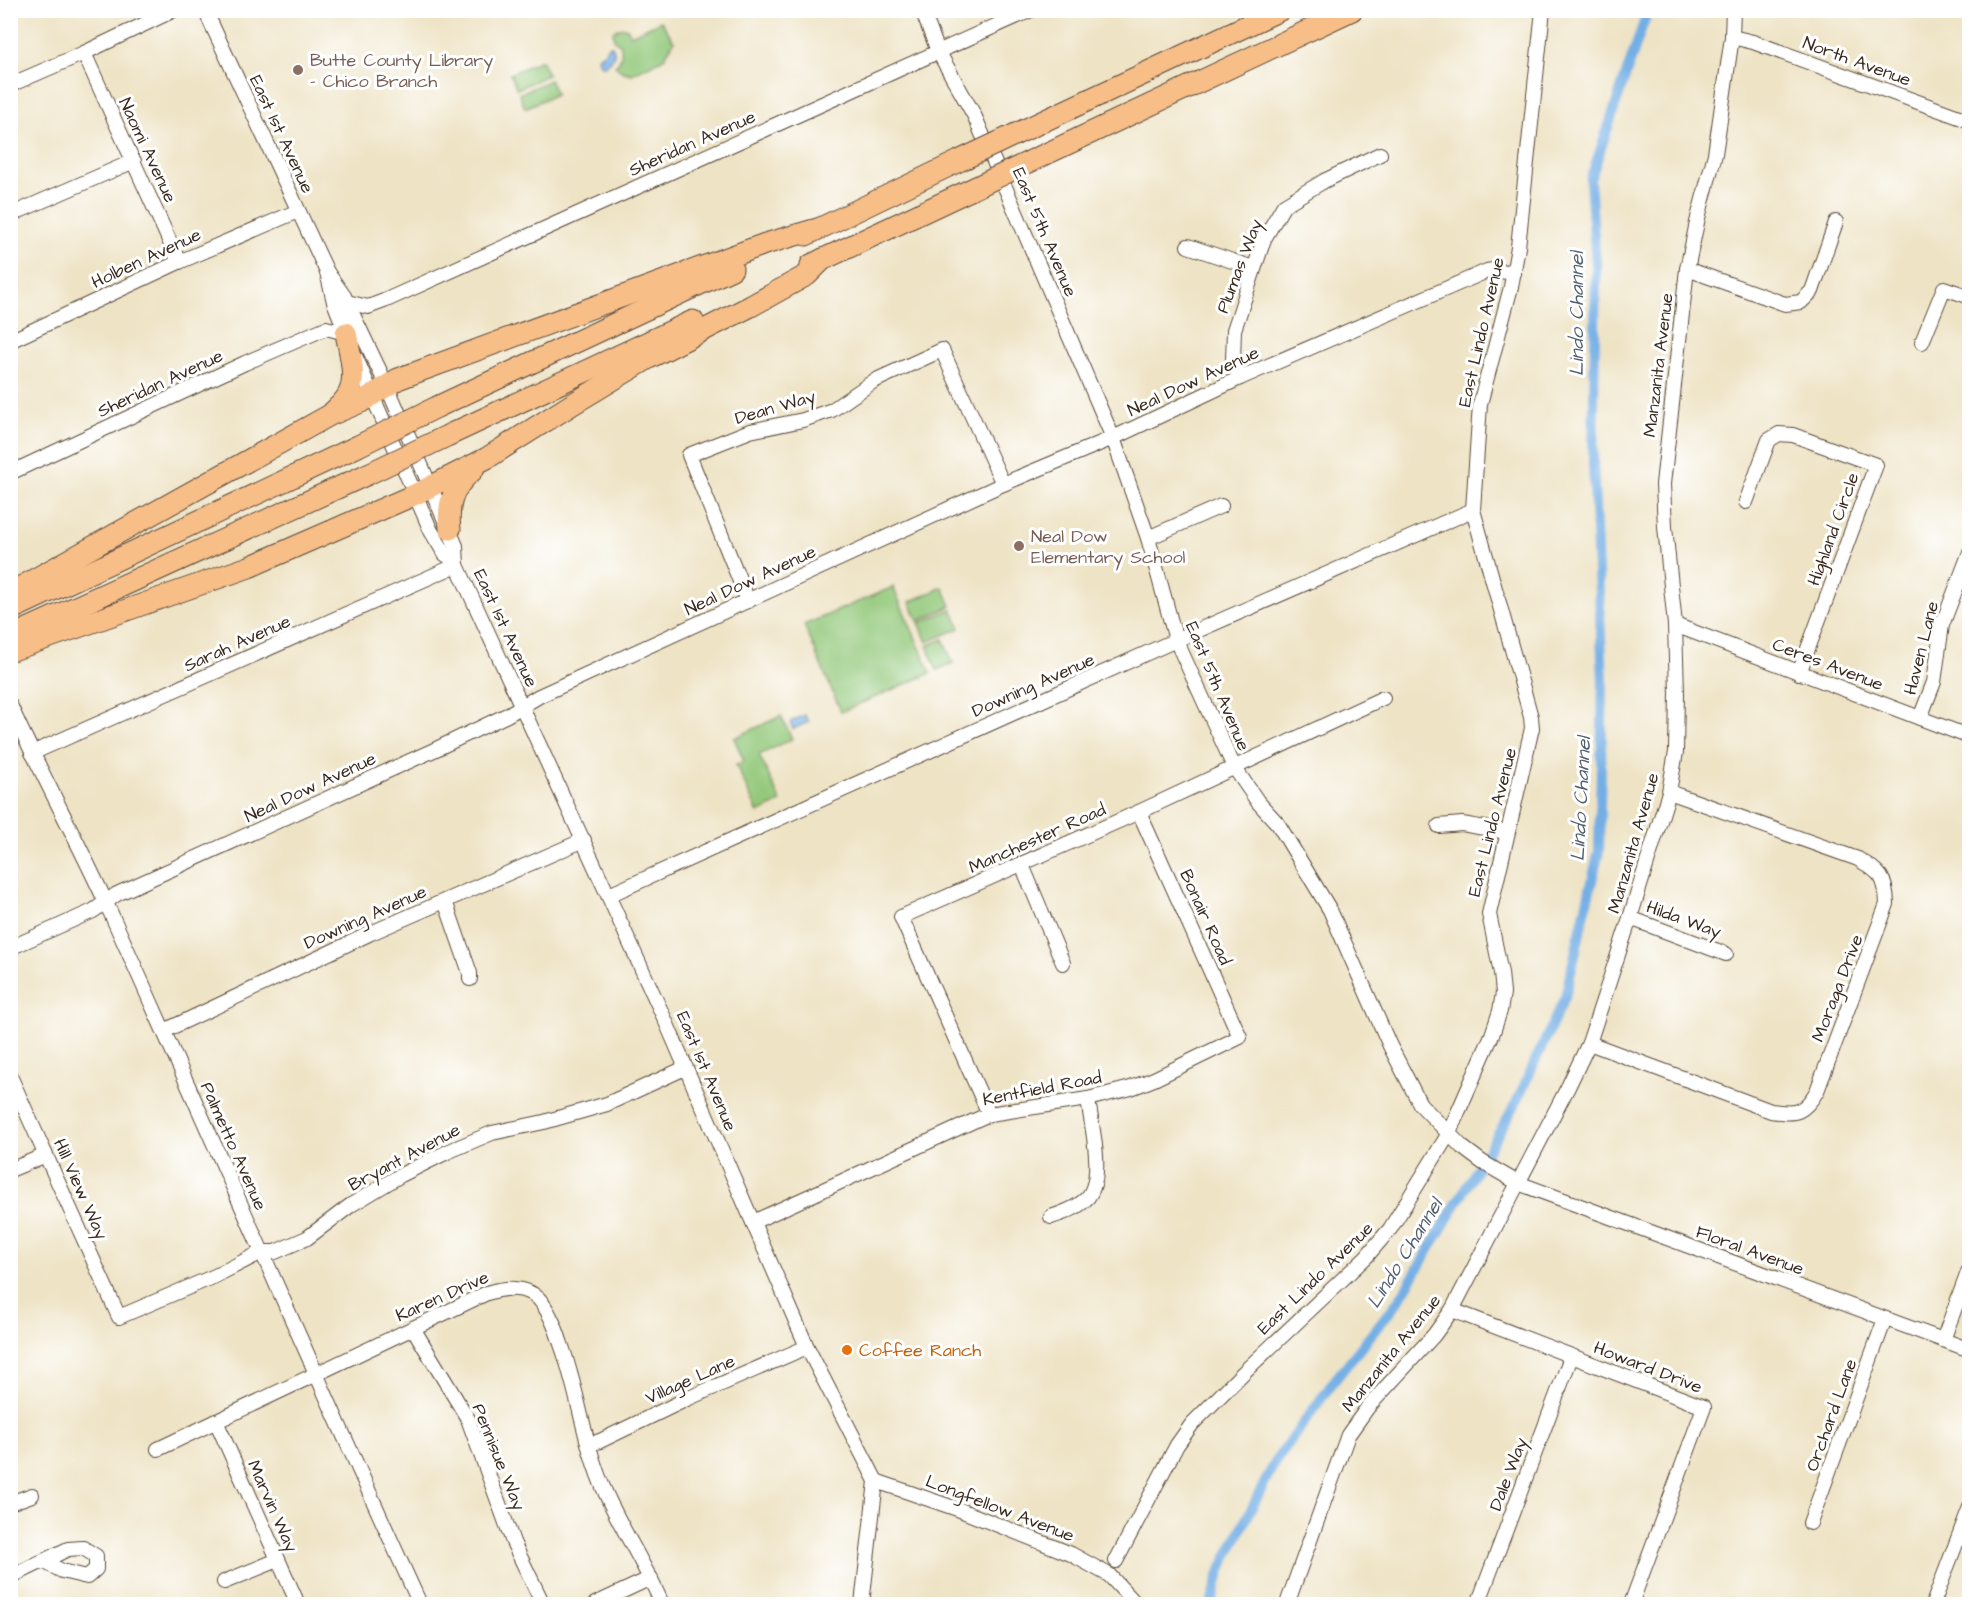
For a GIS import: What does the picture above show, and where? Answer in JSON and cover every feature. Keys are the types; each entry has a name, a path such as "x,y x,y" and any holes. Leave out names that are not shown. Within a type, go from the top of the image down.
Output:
{"highway":[{"path":"11,605 356,447 1280,10"},
{"path":"18,641 449,435 1352,10"},
{"path":"11,605 330,415 361,402 400,378 754,248 817,230"},
{"path":"18,641 249,567 423,491 487,458 650,358 807,275 823,259"},
{"path":"330,415 346,399 351,387 352,377 344,331"},
{"path":"450,530 449,505 456,487 487,458"}],"street":[{"path":"10,85 174,10"},
{"name":"East 1st Avenue","path":"205,10 342,306 344,331 379,391 423,491 450,530 456,546 457,564 609,895 807,1347 876,1481"},
{"name":"East 5th Avenue","path":"922,10 938,51 975,115 1113,438 1149,538 1176,640 1234,767 1258,802 1278,824 1330,910 1406,1080 1420,1104 1461,1147 1513,1180"},
{"name":"Sheridan Avenue","path":"368,307 1031,10"},
{"name":"East Lindo Avenue","path":"1116,1561 1177,1445 1192,1424 1366,1257 1390,1229 1448,1135 1492,1035 1500,1011 1503,993 1501,973 1489,914 1531,739 1531,717 1473,510 1480,404 1514,273 1543,10"},
{"name":"Manzanita Avenue","path":"1287,1605 1348,1435 1368,1407 1434,1335 1452,1310 1513,1180 1589,1042 1669,792 1676,752 1677,723 1675,624 1665,527 1664,484 1687,269 1715,154 1732,37 1733,10"},
{"name":"North Avenue","path":"1732,37 1753,42 1970,121"},
{"name":"Naomi Avenue","path":"84,53 179,262"},
{"name":"Plumas Way","path":"1240,378 1233,361 1234,330 1264,239 1284,205 1324,181 1380,153"},
{"path":"10,215 134,161"},
{"name":"Holben Avenue","path":"10,341 179,262 298,212"},
{"path":"1687,269 1785,304 1801,302 1812,291 1836,222"},
{"path":"1188,246 1253,268"},
{"name":"Neal Dow Avenue","path":"10,948 93,911 117,894 434,750 539,696 1003,484 1113,438 1240,378 1487,271 1514,273"},
{"path":"1922,342 1944,288 1970,297"},
{"path":"342,306 368,307"},
{"path":"344,331 368,307"},
{"name":"Sheridan Avenue","path":"10,473 245,363 344,331"},
{"name":"Dean Way","path":"748,601 689,455 750,431 802,420 832,410 874,381 942,350 1003,484"},
{"name":"East 1st Avenue","path":"379,391 423,491 431,531 445,554 457,564"},
{"name":"Highland Circle","path":"1746,502 1769,440 1779,434 1793,435 1876,465 1799,673"},
{"path":"1149,538 1221,506"},
{"name":"Downing Avenue","path":"609,895 1176,640 1473,510"},
{"name":"Haven Lane","path":"1920,718 1934,682 1942,625 1970,552"},
{"name":"Sarah Avenue","path":"32,753 457,564"},
{"name":"Ceres Avenue","path":"1675,624 1970,736"},
{"name":"Manchester Road","path":"989,1114 901,917 1139,812 1383,698"},
{"name":"Palmetto Avenue","path":"10,705 106,903 315,1375 420,1605"},
{"name":"Moraga Drive","path":"1589,1042 1771,1111 1791,1114 1809,1106 1817,1091 1887,904 1886,884 1875,869 1858,859 1669,792"},
{"name":"Bonair Road","path":"1139,812 1240,1036"},
{"path":"1439,826 1462,824 1507,832"},
{"name":"Downing Avenue","path":"164,1031 371,933 584,840"},
{"path":"1022,865 1063,963"},
{"path":"445,901 470,973 470,979"},
{"name":"Hilda Way","path":"1630,918 1726,954"},
{"name":"Kentfield Road","path":"753,1222 989,1114 1088,1099 1131,1088 1240,1036"},
{"name":"Bryant Avenue","path":"119,1317 215,1276 262,1252 274,1252 307,1238 351,1205 401,1175 447,1152 492,1133 544,1122 607,1104 686,1068"},
{"name":"Hill View Way","path":"10,1076 119,1317"},
{"path":"1051,1217 1066,1212 1083,1201 1089,1195 1095,1181 1095,1155 1088,1099"},
{"path":"10,1170 46,1155"},
{"name":"Floral Avenue","path":"1513,1180 1970,1350"},
{"path":"1943,1340 1970,1267"},
{"name":"Karen Drive","path":"158,1449 487,1293 501,1288 520,1290 537,1296 553,1321 605,1493 651,1578 662,1605"},
{"name":"Howard Drive","path":"1452,1310 1704,1407 1631,1605"},
{"name":"Orchard Lane","path":"1810,1523 1885,1319"},
{"name":"Pennisue Way","path":"413,1328 468,1419 513,1542 543,1605"},
{"name":"Village Lane","path":"589,1444 807,1347"},
{"name":"Dale Way","path":"1478,1605 1571,1357"},
{"name":"Marvin Way","path":"216,1421 298,1605"},
{"path":"862,1605 876,1481"},
{"name":"Longfellow Avenue","path":"876,1481 960,1510 1071,1554 1108,1575 1136,1605"},
{"path":"10,1503 32,1495"},
{"path":"1933,1605 1970,1507"},
{"path":"224,1582 278,1560"},
{"path":"10,1577 43,1561"},
{"path":"595,1605 651,1578"}],"green space":[{"path":"661,21 674,41 664,58 632,74 623,72 615,66 620,59 621,45 614,40 613,31 622,27 628,29 631,35"},
{"path":"541,60 548,75 517,89 510,74"},
{"path":"550,80 556,94 525,108 519,94"},
{"path":"893,587 931,673 841,712 804,625"},
{"path":"943,587 951,606 918,621 910,602"},
{"path":"952,609 960,628 927,642 919,623"},
{"path":"943,639 953,663 937,670 927,646"},
{"path":"781,716 792,739 759,755 781,802 758,813 736,765 744,761 734,738"}],"water":[{"path":"608,46 612,46 613,57 605,66 601,65 598,61 599,56"},
{"path":"805,715 809,722 793,729 790,722"}],"waterway":[{"name":"Lindo Channel","path":"1211,1604 1222,1567 1275,1462 1334,1381 1399,1300 1514,1107 1565,997 1599,851 1603,680 1593,463 1596,266 1590,180 1648,10"}],"place":[{"name":"Butte County Library - Chico Branch","path":"298,70"},
{"name":"Neal Dow Elementary School","path":"1019,546"},
{"name":"Coffee Ranch","path":"847,1350"}]}
